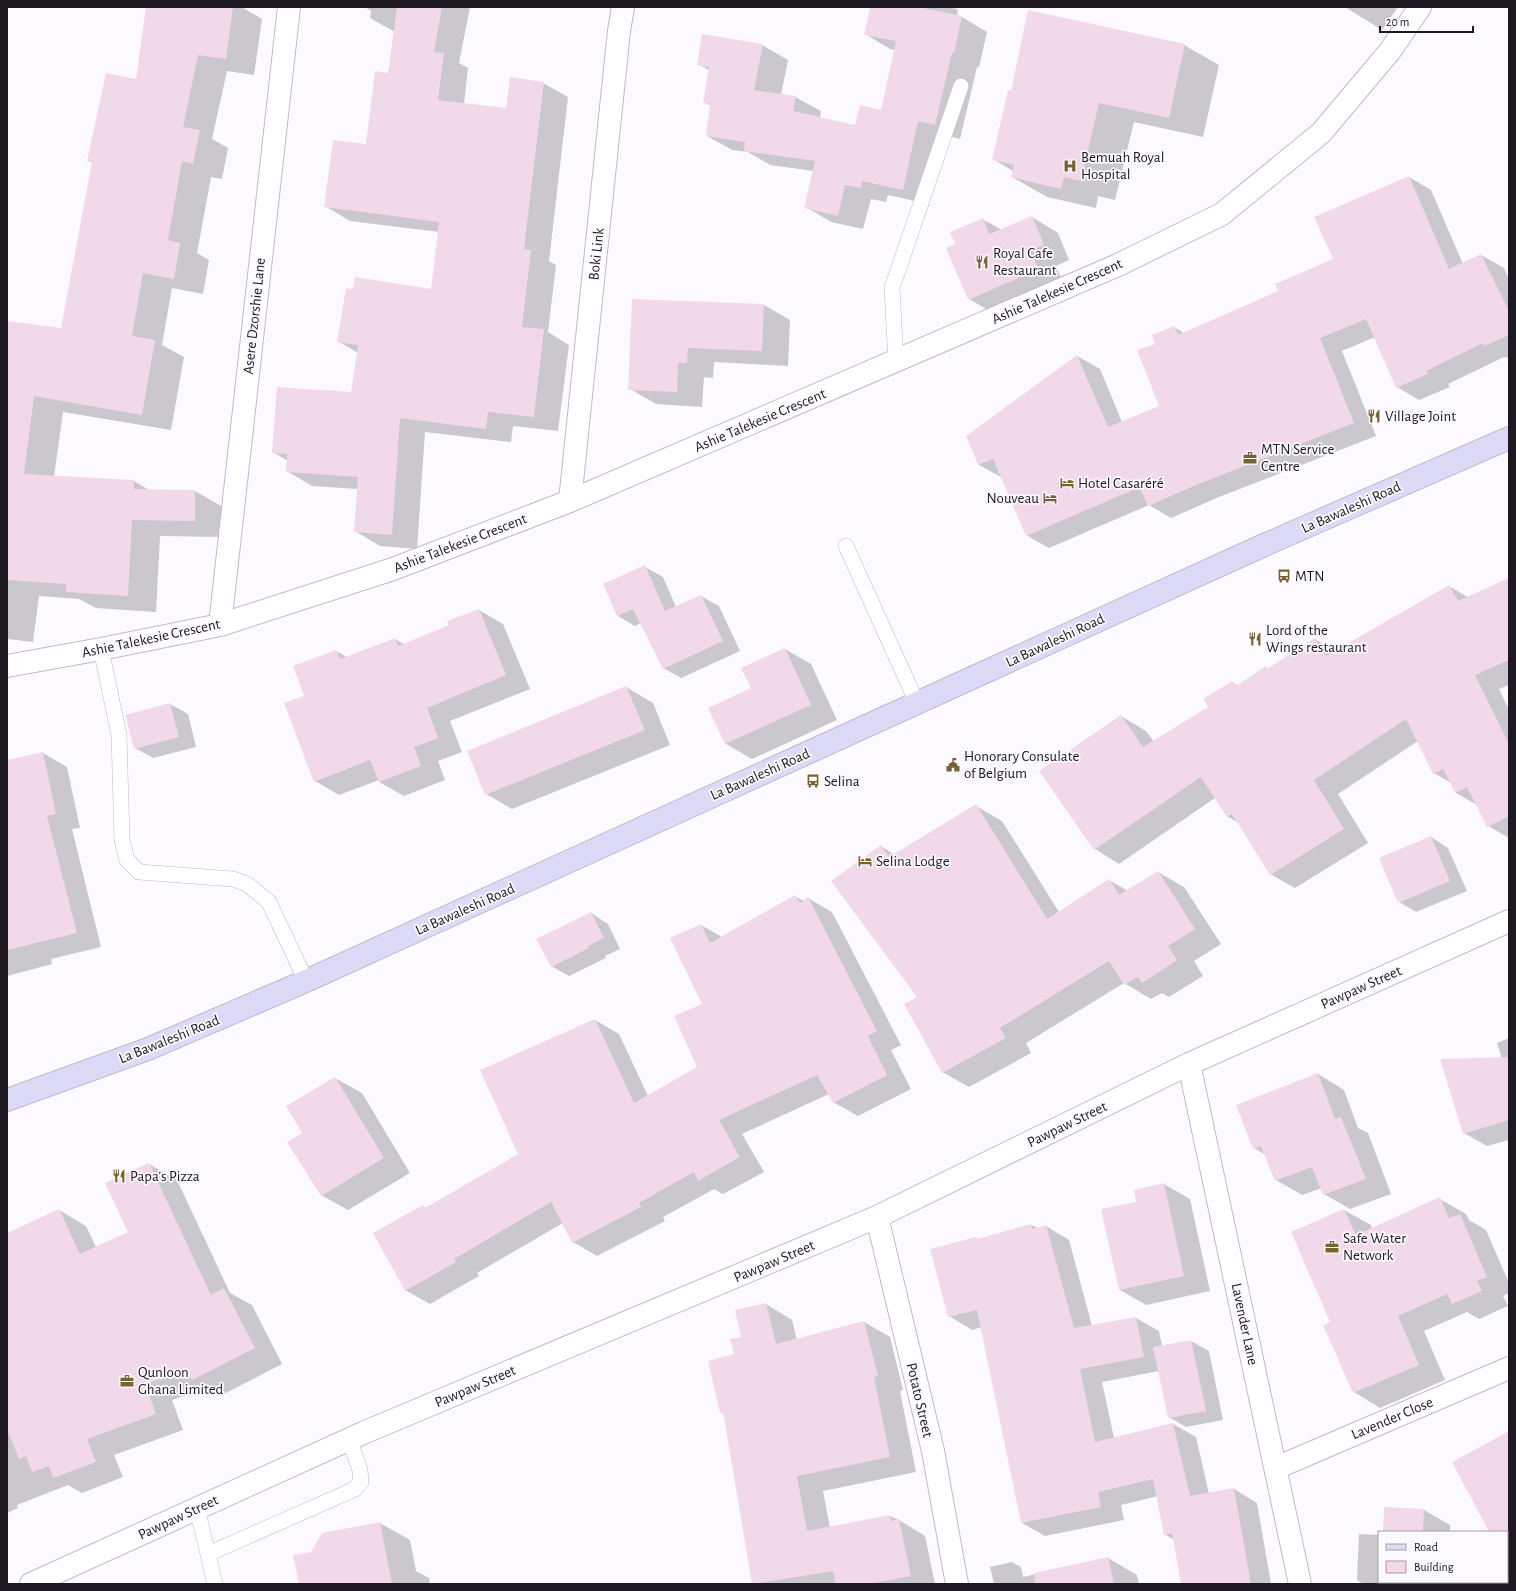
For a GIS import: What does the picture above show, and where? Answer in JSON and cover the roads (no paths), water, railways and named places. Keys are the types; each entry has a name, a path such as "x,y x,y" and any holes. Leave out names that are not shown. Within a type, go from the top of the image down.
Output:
{"main road":[{"name":"La Bawaleshi Road","path":"7,1100 148,1049 306,981 1262,546 1509,438"}],"street":[{"name":"Asere Dzorshie Lane","path":"220,625 289,7"},
{"name":"Boki Link","path":"570,501 619,31 623,7"},
{"name":"Ashie Talekesie Crescent","path":"7,666 220,625 393,569 570,501 896,362 1118,264 1222,214 1321,133 1390,51 1420,7"},
{"name":"Pawpaw Street","path":"31,1584 349,1439 877,1217 1189,1064 1509,922"},
{"name":"Lavender Lane","path":"1189,1064 1300,1584"},
{"name":"Potato Street","path":"877,1217 933,1451 956,1584"},
{"name":"Lavender Close","path":"1276,1468 1509,1368"}],"lane":[{"path":"896,362 892,288 961,86"},
{"path":"846,546 918,703"},
{"path":"101,649 118,735 122,840 127,860 140,872 234,879 247,884 269,902 306,981"},
{"path":"208,1554 355,1489 360,1482 360,1470 349,1439"},
{"path":"197,1508 215,1584"}],"place":[{"name":"Bemuah Royal Hospital","path":"1070,166"},
{"name":"Royal Cafe Restaurant","path":"982,262"},
{"name":"Village Joint","path":"1374,416"},
{"name":"MTN Service Centre","path":"1250,458"},
{"name":"Hotel Casaréré","path":"1067,483"},
{"name":"Nouveau","path":"1050,498"},
{"name":"MTN","path":"1284,576"},
{"name":"Lord of the Wings restaurant","path":"1255,639"},
{"name":"Honorary Consulate of Belgium","path":"953,765"},
{"name":"Selina","path":"813,781"},
{"name":"Selina Lodge","path":"865,861"},
{"name":"Papa's Pizza","path":"119,1176"},
{"name":"Safe Water Network","path":"1332,1247"},
{"name":"Qunloon Ghana Limited","path":"127,1381"}]}
